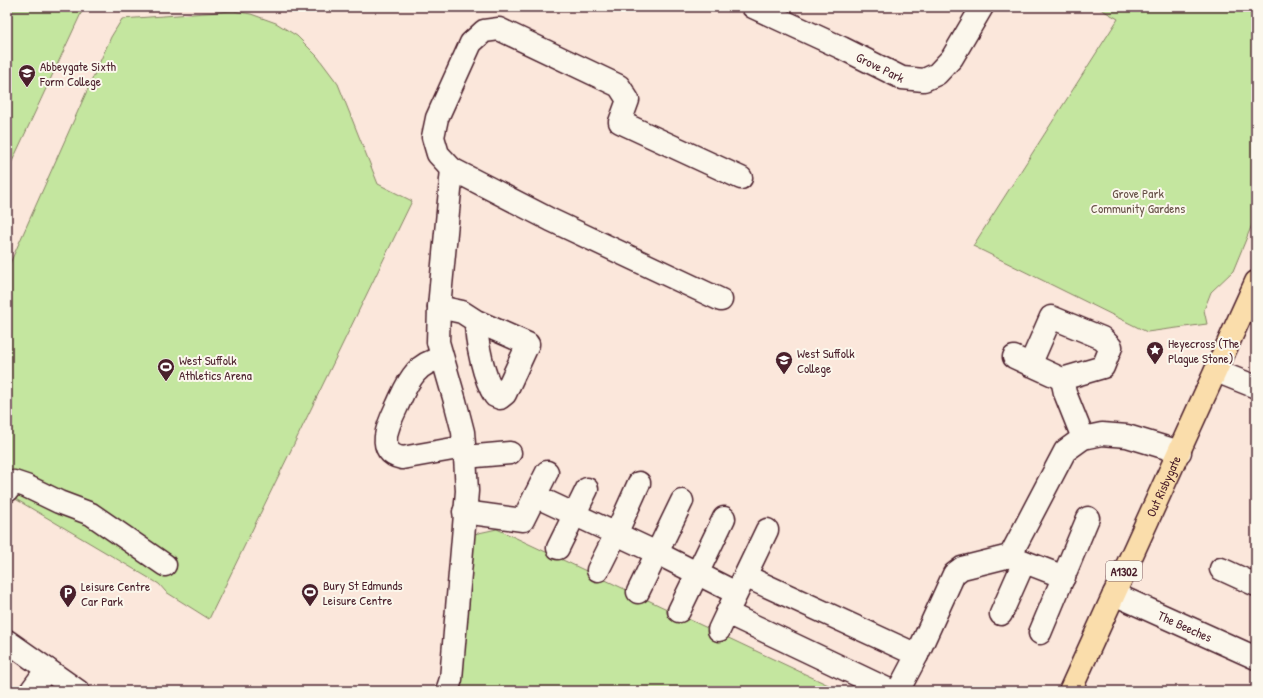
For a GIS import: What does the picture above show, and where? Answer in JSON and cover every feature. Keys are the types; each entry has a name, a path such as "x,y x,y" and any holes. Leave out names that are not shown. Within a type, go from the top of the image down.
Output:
{"main road":[{"name":"Out Risbygate","path":"1070,691 1256,282"}],"street":[{"name":"Grove Park","path":"753,7 842,48 902,78 924,80 937,74 952,58 982,7"},
{"path":"721,300 551,220 452,169 438,154 433,137 437,118 471,44 484,31 499,29 619,86 628,100 620,122 741,178"},
{"path":"448,691 451,679 464,512 467,491 463,432 456,401 438,342 439,307 452,169"},
{"path":"439,307 462,312 476,321"},
{"path":"1051,317 1102,338 1111,347 1103,367 1062,379 1022,361 1051,317"},
{"path":"442,358 434,360 416,371 408,384 386,432 388,449 396,456 402,458 465,452 510,453"},
{"path":"1216,371 1256,387"},
{"path":"1062,379 1065,393 1083,438"},
{"path":"1001,614 1017,559 1065,451 1083,438 1102,434 1127,436 1180,452"},
{"path":"464,512 523,520 547,472"},
{"path":"7,491 14,482 91,514 165,565"},
{"path":"598,570 639,483"},
{"path":"558,548 587,489"},
{"path":"535,496 698,573 740,584 917,655"},
{"path":"638,592 682,501"},
{"path":"679,611 724,518"},
{"path":"1040,633 1088,518"},
{"path":"767,530 723,622 891,691"},
{"path":"898,691 917,655 954,574 962,568 1017,559 1064,577"},
{"path":"1221,569 1256,585"},
{"name":"The Beeches","path":"1114,594 1256,658"},
{"path":"7,641 78,691"},
{"path":"31,691 47,669"}],"green space":[{"name":"Abbeygate Sixth Form College","path":"7,7 84,7 9,168 7,167"},
{"name":"Grove Park Community Gardens","path":"1097,7 1246,7 1256,10 1256,215 1233,271 1211,292 1204,310 1207,324 1147,332 973,246 1118,19"},
{"name":"West Suffolk Athletics Arena","path":"233,11 251,14 276,23 297,36 317,56 338,84 378,184 412,201 209,619 166,592 159,584 7,494 7,270 111,37 122,19"},
{"path":"497,529 841,691 456,691 469,603 474,534"}],"place":[{"name":"Abbeygate Sixth Form College","path":"27,88"},
{"name":"Heyecross (The Plague Stone)","path":"1155,365"},
{"name":"West Suffolk College","path":"784,375"},
{"name":"West Suffolk Athletics Arena","path":"166,382"},
{"name":"Bury St Edmunds Leisure Centre","path":"310,607"},
{"name":"Leisure Centre Car Park","path":"68,608"}]}
